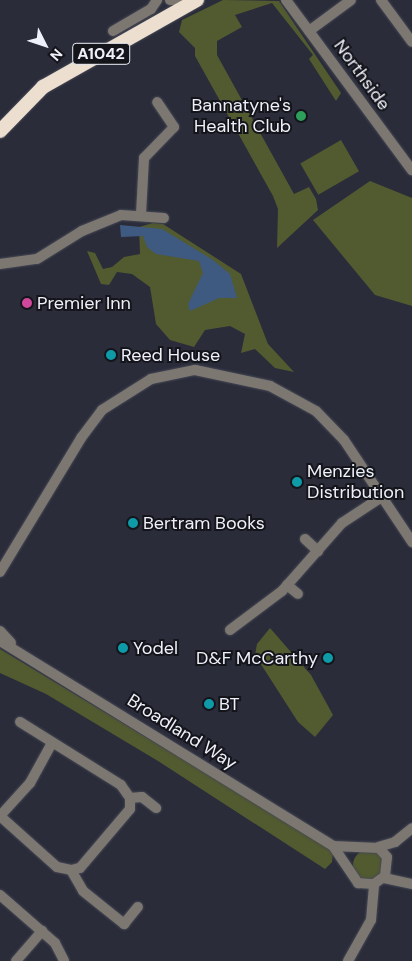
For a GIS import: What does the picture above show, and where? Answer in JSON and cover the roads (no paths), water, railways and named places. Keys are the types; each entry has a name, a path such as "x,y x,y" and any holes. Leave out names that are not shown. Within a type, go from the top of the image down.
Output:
{"highway":[{"name":"A1042","path":"0,131 43,87 197,0"}],"street":[{"path":"113,31 151,9 157,0"},
{"path":"170,0 177,0"},
{"name":"Northside","path":"286,0 412,170"},
{"path":"309,31 352,0"},
{"path":"381,0 412,42"},
{"path":"141,214 144,158 174,128 158,102"},
{"path":"0,264 37,259 98,222 141,214 164,218"},
{"path":"0,572 94,420 132,388 174,374 221,372 299,399 339,433 380,498 410,535"},
{"path":"230,630 287,585 342,523 380,498"},
{"path":"305,539 318,551"},
{"path":"287,585 298,594"},
{"name":"Broadland Way","path":"0,631 14,646"},
{"name":"Broadland Way","path":"0,641 14,646 333,846 348,865 352,878 363,885 371,900"},
{"path":"20,722 121,785 130,798 130,809 80,868 71,870 57,867 0,816 30,783 52,743"},
{"path":"130,798 142,797 156,808"},
{"path":"384,878 395,842 412,828"},
{"name":"Broadland Way","path":"333,846 378,847 395,842"},
{"path":"378,847 401,879"},
{"path":"348,865 356,848"},
{"path":"71,870 84,891 124,924 138,908"},
{"path":"363,885 374,884 384,878 401,879 412,884"},
{"path":"348,961 371,920 371,900 374,884"},
{"path":"0,895 42,931 64,961"},
{"path":"16,961 42,931"}],"water":[{"path":"120,225 162,229 213,260 230,274 237,298 219,298 190,311 188,304 203,273 199,261 156,254 147,247 143,236 121,237"}],"place":[{"name":"Bannatyne's Health Club","path":"301,116"},
{"name":"Premier Inn","path":"27,303"},
{"name":"Reed House","path":"111,355"},
{"name":"Menzies Distribution","path":"297,482"},
{"name":"Bertram Books","path":"133,523"},
{"name":"Yodel","path":"123,648"},
{"name":"D&F McCarthy","path":"328,658"},
{"name":"BT","path":"209,704"}]}
